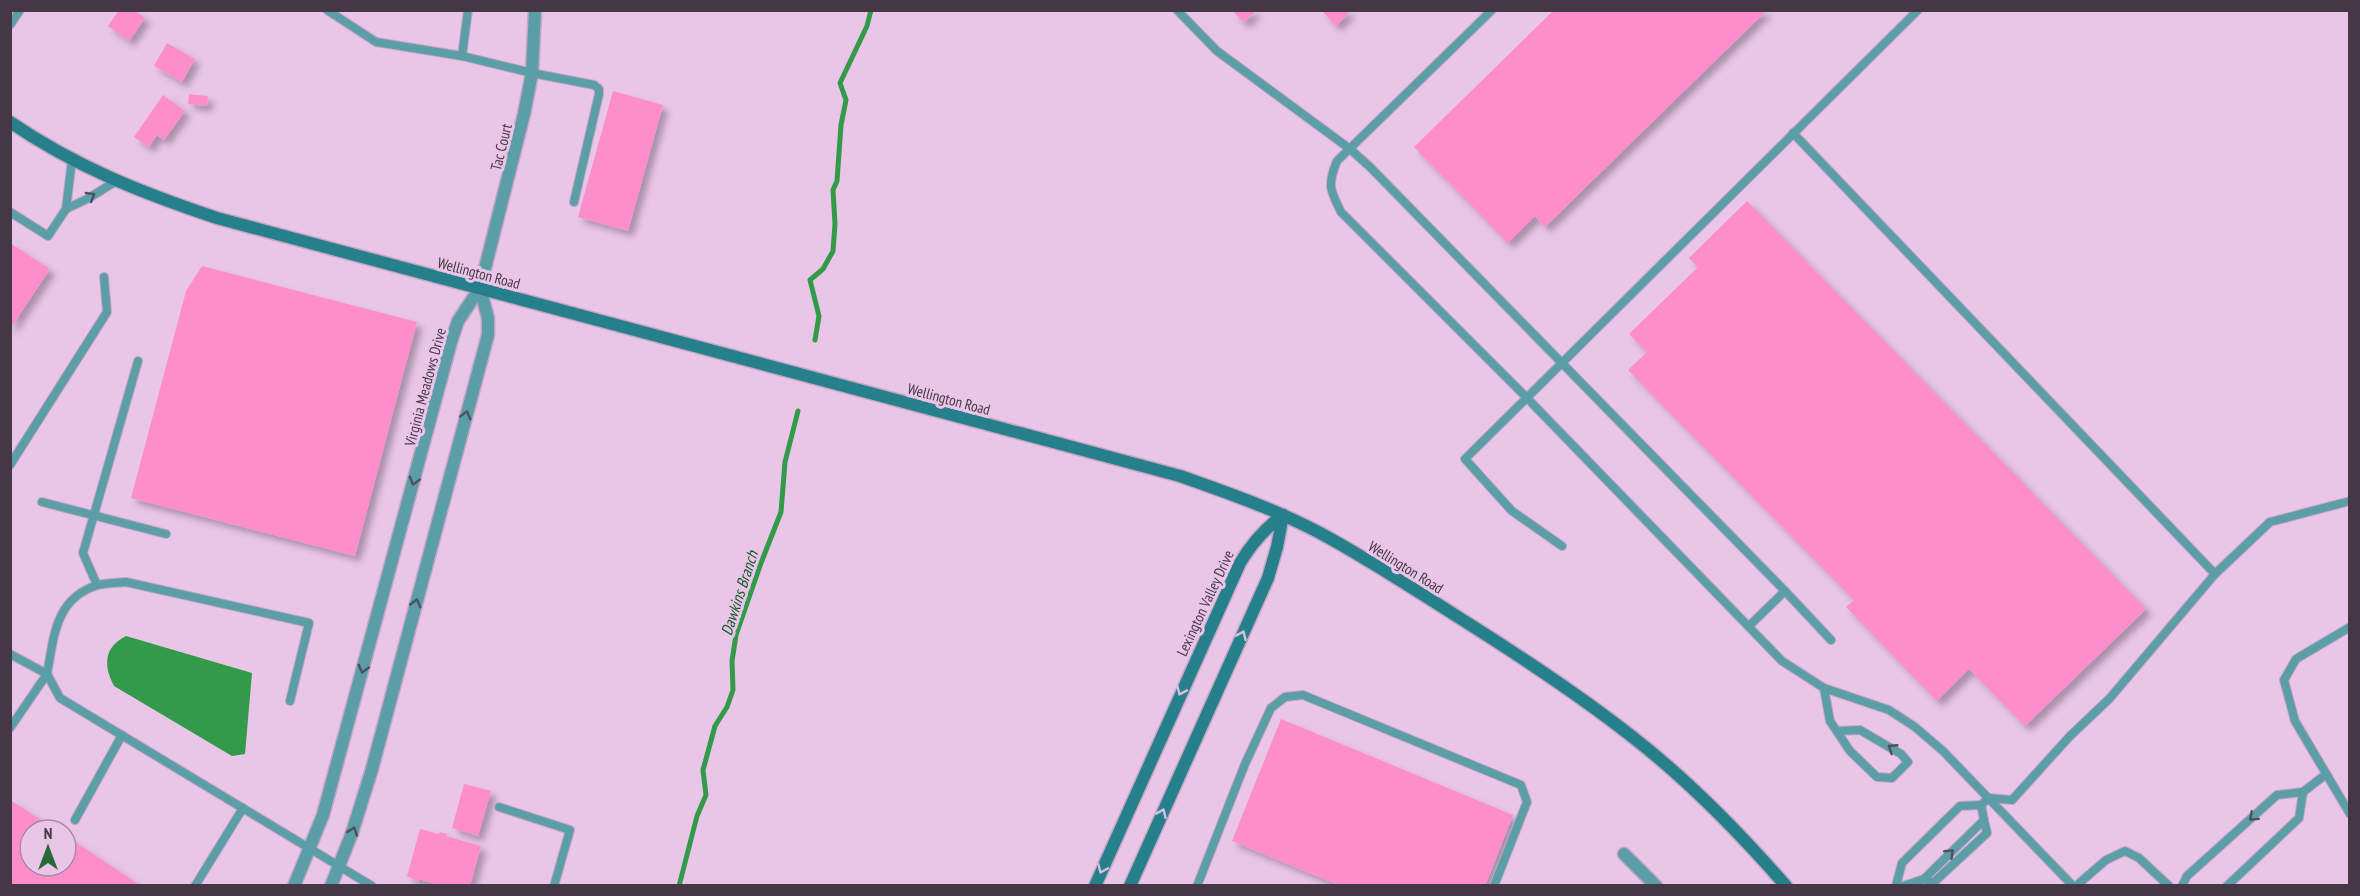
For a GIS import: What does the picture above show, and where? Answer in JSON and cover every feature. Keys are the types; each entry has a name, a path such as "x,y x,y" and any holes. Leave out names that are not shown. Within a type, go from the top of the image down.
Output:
{"main road":[{"name":"Wellington Road","path":"10,122 72,160 116,181 217,218 1180,476 1235,495 1282,515 1329,538 1377,566 1508,649 1600,713 1686,783 1786,885"},
{"name":"Lexington Valley Drive","path":"1095,885 1240,563 1251,544 1265,528 1282,515"},
{"path":"1130,885 1268,578 1277,547 1282,515"}],"street":[{"name":"Tac Court","path":"480,288 524,114 532,73 536,10"},
{"name":"Virginia Meadows Drive","path":"294,885 311,849 323,815 451,342 458,321 480,288"},
{"path":"331,885 340,866 372,769 488,335 488,318 480,288"},
{"path":"1624,854 1656,885"}],"lane":[{"path":"10,25 20,10"},
{"path":"327,10 376,42 462,56 532,73 594,84 599,88 599,94 574,202"},
{"path":"462,56 468,10"},
{"path":"1177,10 1217,51 1350,149 1831,640"},
{"path":"1492,10 1336,161 1330,177 1330,189 1341,212 1526,397 1782,661 1824,688 1889,710 1907,722 1943,752 2074,885 2106,860 2125,851 2139,858 2169,885"},
{"path":"1562,546 1512,511 1465,459 1918,10"},
{"path":"1793,133 2215,574"},
{"path":"10,212 48,236 66,209 72,160"},
{"path":"66,209 116,181"},
{"path":"10,465 106,312 104,277"},
{"path":"97,585 83,553 138,360"},
{"path":"42,501 166,534"},
{"path":"1896,885 1902,863 1960,806 1981,805 1989,798 2012,800 2070,736 2110,698 2215,574 2270,522 2349,501"},
{"path":"10,728 47,674 58,620 70,601 97,585 126,582 309,623 290,700"},
{"path":"1749,626 1785,591"},
{"path":"2349,627 2296,659 2284,680 2295,721 2349,814"},
{"path":"10,654 47,674 60,698 372,885"},
{"path":"1824,688 1830,721 1850,751 1877,777 1892,778 1908,762 1901,754 1860,730 1837,731"},
{"path":"1197,885 1245,764 1271,708 1285,697 1303,695 1521,785 1527,802 1494,885"},
{"path":"76,818 122,735"},
{"path":"2182,885 2187,876 2277,795 2303,792 2325,775"},
{"path":"2227,885 2299,818 2303,792"},
{"path":"1903,885 1924,879 1984,820 1981,805"},
{"path":"499,807 570,830 554,885"},
{"path":"195,885 243,808"}],"shaded area":[{"path":"126,636 252,673 245,754 232,756 114,686 108,671 108,657 113,646"}],"building":[{"path":"119,10 134,10 145,18 129,41 108,26"},
{"path":"1232,10 1257,10 1244,23"},
{"path":"1321,10 1351,10 1336,26"},
{"path":"1554,10 1767,10 1545,227 1535,216 1508,243 1414,147"},
{"path":"167,43 195,59 182,82 154,66"},
{"path":"613,91 663,105 628,231 578,217"},
{"path":"189,94 208,96 207,106 188,104"},
{"path":"163,95 185,111 164,140 157,135 149,147 134,137"},
{"path":"1747,201 2146,609 2025,726 1969,669 1937,701 1846,607 1854,600 1628,370 1647,352 1629,334 1698,267 1689,258"},
{"path":"10,243 50,269 10,329"},
{"path":"202,266 417,322 355,556 131,498 186,291"},
{"path":"1281,719 1513,815 1485,886 1341,886 1232,841"},
{"path":"464,784 491,791 478,836 452,828"},
{"path":"10,800 38,818 18,818 18,878 78,878 78,844 141,886 10,886"},
{"path":"420,829 439,834 440,832 447,834 446,836 481,846 470,886 444,886 419,879 419,882 407,876"}],"waterway":[{"name":"Dawkins Branch","path":"815,340 819,316 810,280 823,269 833,251 835,224 833,190 837,181 841,125 846,100 840,83 867,26 871,10"},
{"name":"Dawkins Branch","path":"679,886 697,816 706,795 703,770 715,726 727,707 733,690 732,661 736,635 781,512 785,462 798,411"}]}
